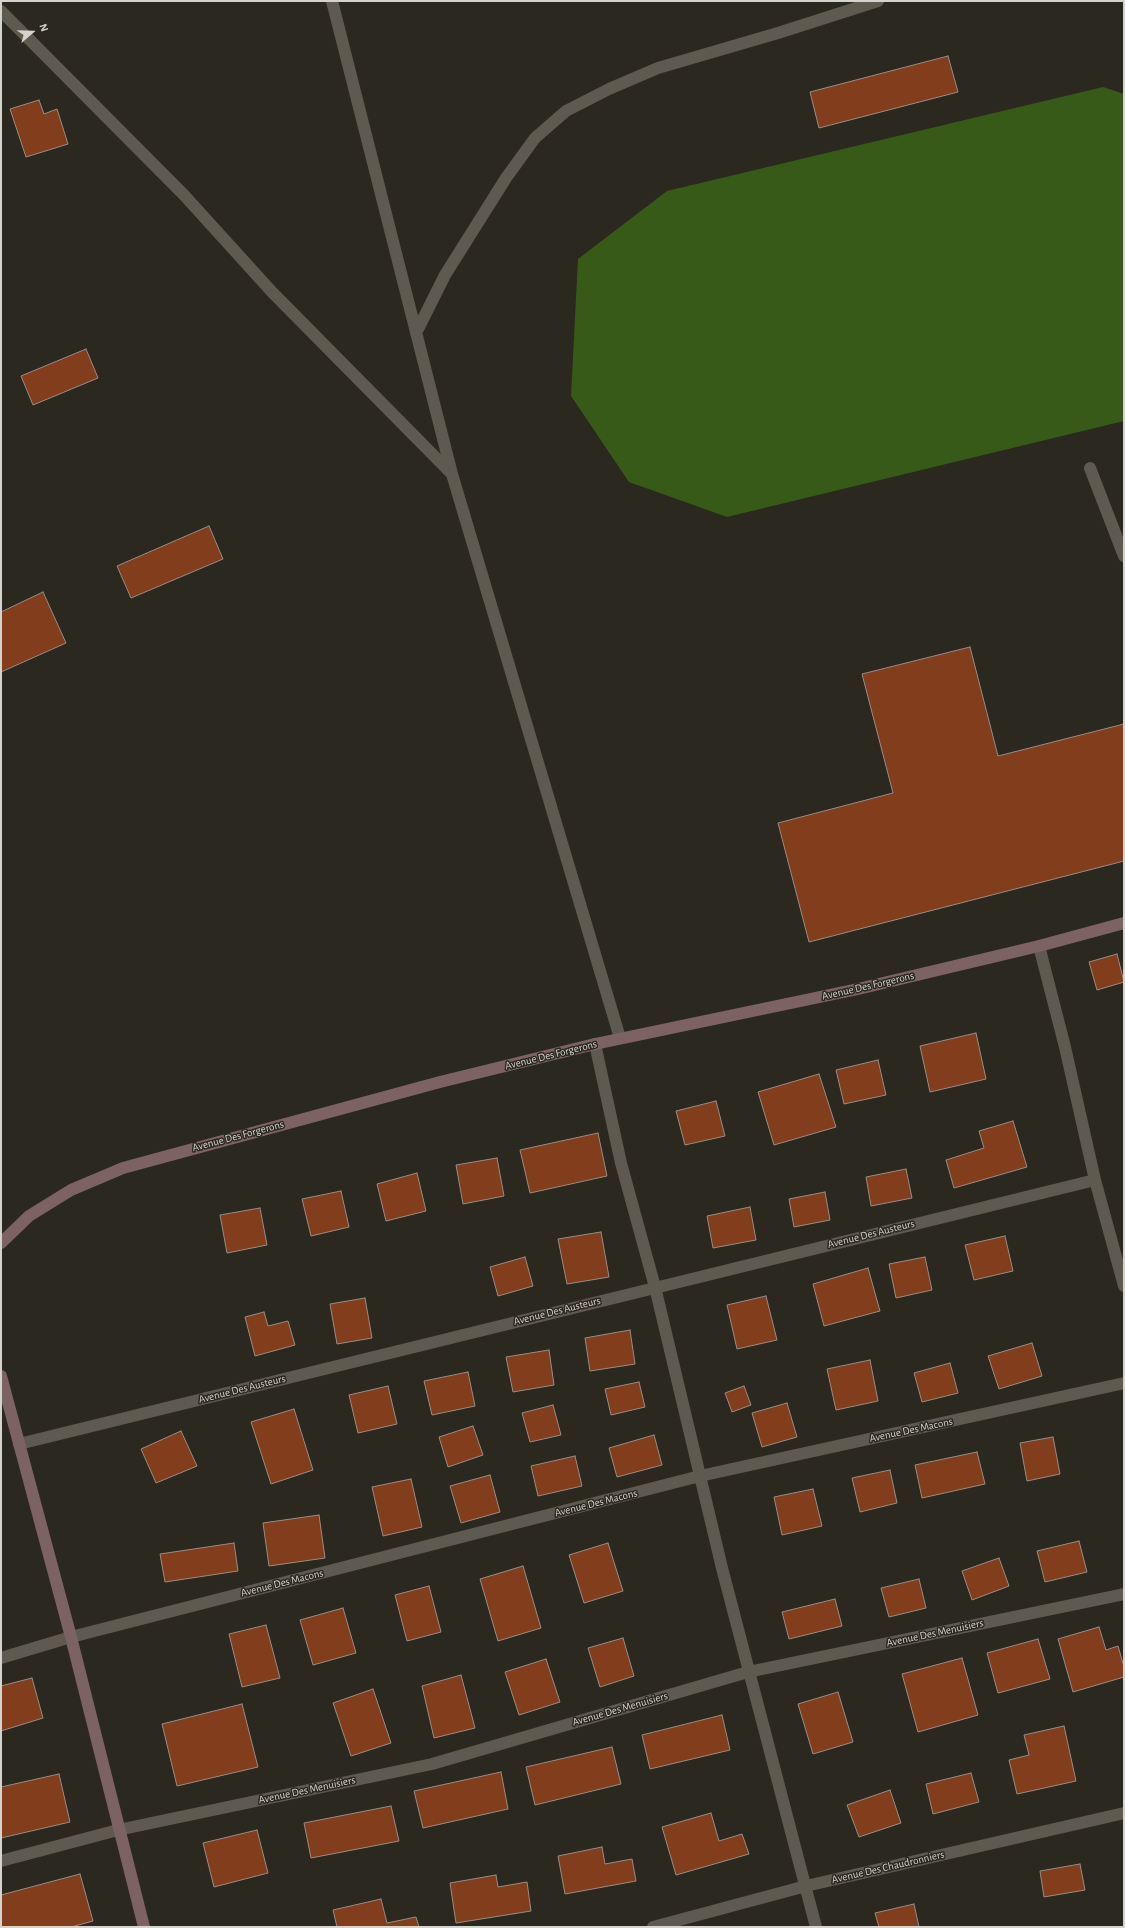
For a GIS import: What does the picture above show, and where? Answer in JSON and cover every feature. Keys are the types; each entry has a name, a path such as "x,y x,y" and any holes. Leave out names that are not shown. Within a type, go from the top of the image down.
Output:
{"street":[{"path":"332,1 452,474 620,1038"},
{"path":"416,333 445,275 473,227 506,178 535,138 566,111 609,88 658,68 778,34 878,1"},
{"path":"1,11 178,189 272,292 452,474"},
{"path":"1090,468 1124,556"},
{"name":"Avenue Des Forgerons","path":"1,1243 29,1216 71,1190 123,1168 440,1082 595,1044 858,988 1039,946 1124,923"},
{"path":"1039,946 1065,1047 1095,1180 1122,1272 1124,1286"},
{"path":"595,1044 622,1163 655,1287 748,1672 816,1927"},
{"name":"Avenue Des Austeurs","path":"18,1444 1095,1180"},
{"path":"1,1376 71,1638 118,1830 144,1927"},
{"name":"Avenue Des Macons","path":"1,1658 71,1638 700,1476 1124,1383"},
{"name":"Avenue Des Menuisiers","path":"1,1861 118,1830 432,1764 748,1672 1124,1594"},
{"name":"Avenue Des Chaudronniers","path":"653,1927 806,1886 1124,1813"}],"green space":[{"path":"1103,87 1124,94 1124,421 727,517 629,482 571,396 578,259 667,191"}],"building":[{"path":"948,56 958,92 819,128 810,92"},
{"path":"39,100 44,114 57,109 68,144 26,157 10,109"},
{"path":"86,349 98,378 33,405 21,376"},
{"path":"209,526 223,559 131,598 117,566"},
{"path":"43,592 66,643 1,672 1,612"},
{"path":"970,647 998,756 1124,724 1124,861 809,942 778,823 893,793 862,674"},
{"path":"1117,954 1124,982 1097,990 1089,962"},
{"path":"976,1033 986,1079 930,1092 920,1046"},
{"path":"878,1060 886,1095 844,1104 836,1070"},
{"path":"819,1074 836,1127 774,1145 758,1092"},
{"path":"716,1101 725,1136 685,1145 676,1111"},
{"path":"1013,1121 1027,1167 954,1188 946,1160 984,1148 979,1131"},
{"path":"598,1133 607,1176 530,1193 520,1150"},
{"path":"497,1158 504,1196 463,1204 456,1165"},
{"path":"906,1169 912,1198 871,1206 866,1177"},
{"path":"417,1173 426,1211 386,1221 377,1184"},
{"path":"341,1191 349,1227 311,1236 302,1199"},
{"path":"825,1192 830,1220 794,1227 789,1199"},
{"path":"750,1207 756,1240 713,1248 707,1216"},
{"path":"260,1208 267,1245 227,1253 220,1215"},
{"path":"601,1232 609,1277 567,1284 558,1239"},
{"path":"1005,1236 1013,1271 974,1280 965,1245"},
{"path":"525,1257 533,1286 498,1296 490,1267"},
{"path":"925,1257 932,1290 896,1298 889,1264"},
{"path":"868,1268 880,1311 824,1326 813,1284"},
{"path":"766,1296 777,1340 737,1349 727,1305"},
{"path":"365,1298 372,1338 337,1344 330,1304"},
{"path":"264,1312 268,1326 288,1321 295,1345 255,1356 245,1317"},
{"path":"630,1330 635,1364 590,1371 585,1338"},
{"path":"1032,1343 1042,1376 999,1389 988,1356"},
{"path":"549,1350 554,1385 513,1392 506,1357"},
{"path":"870,1360 878,1401 836,1410 827,1369"},
{"path":"950,1363 958,1393 922,1402 914,1373"},
{"path":"468,1372 475,1406 432,1415 424,1381"},
{"path":"639,1382 645,1407 611,1415 605,1389"},
{"path":"388,1386 397,1424 358,1433 349,1395"},
{"path":"744,1386 751,1405 732,1412 725,1393"},
{"path":"787,1403 797,1437 762,1447 752,1413"},
{"path":"553,1405 561,1435 530,1442 522,1413"},
{"path":"294,1409 313,1470 271,1484 251,1422"},
{"path":"473,1426 483,1455 448,1467 439,1437"},
{"path":"181,1431 197,1466 156,1483 141,1449"},
{"path":"654,1435 662,1465 617,1477 609,1448"},
{"path":"1053,1437 1060,1474 1027,1481 1020,1443"},
{"path":"977,1452 985,1484 922,1498 915,1465"},
{"path":"575,1456 582,1486 538,1496 531,1466"},
{"path":"890,1470 897,1503 860,1512 852,1478"},
{"path":"490,1475 500,1512 461,1523 450,1486"},
{"path":"411,1479 422,1527 383,1536 372,1487"},
{"path":"813,1489 822,1526 782,1535 774,1497"},
{"path":"319,1515 325,1558 269,1566 263,1523"},
{"path":"1079,1541 1087,1572 1045,1582 1037,1551"},
{"path":"234,1543 238,1571 165,1582 160,1554"},
{"path":"608,1543 623,1591 584,1603 569,1555"},
{"path":"999,1558 1009,1586 972,1600 962,1571"},
{"path":"523,1566 541,1628 498,1641 480,1579"},
{"path":"919,1579 926,1608 889,1617 881,1588"},
{"path":"429,1586 441,1632 407,1641 395,1595"},
{"path":"835,1599 842,1626 789,1639 782,1612"},
{"path":"343,1608 356,1653 313,1665 300,1620"},
{"path":"266,1625 280,1678 242,1687 229,1634"},
{"path":"1099,1627 1106,1650 1118,1646 1124,1667 1124,1677 1073,1692 1058,1639"},
{"path":"623,1638 634,1676 600,1687 588,1648"},
{"path":"1038,1639 1050,1679 998,1693 987,1653"},
{"path":"962,1658 978,1715 918,1732 902,1674"},
{"path":"546,1659 560,1702 519,1715 505,1672"},
{"path":"461,1675 475,1728 434,1738 422,1686"},
{"path":"32,1678 43,1718 1,1731 1,1686"},
{"path":"373,1689 391,1743 351,1756 333,1703"},
{"path":"838,1692 853,1742 813,1754 798,1704"},
{"path":"242,1704 258,1767 177,1786 162,1724"},
{"path":"722,1715 730,1750 650,1769 642,1735"},
{"path":"1064,1726 1076,1781 1017,1794 1009,1760 1029,1755 1024,1735"},
{"path":"612,1747 621,1784 535,1805 526,1767"},
{"path":"501,1772 508,1809 423,1828 414,1791"},
{"path":"971,1773 979,1802 933,1814 926,1784"},
{"path":"59,1774 70,1822 1,1838 1,1787"},
{"path":"890,1790 901,1823 859,1837 847,1805"},
{"path":"391,1806 399,1841 311,1858 304,1823"},
{"path":"711,1813 719,1841 742,1834 749,1854 676,1875 662,1827"},
{"path":"257,1830 268,1873 214,1887 203,1843"},
{"path":"602,1847 605,1864 632,1859 636,1881 565,1894 558,1856"},
{"path":"1080,1864 1085,1890 1044,1897 1040,1871"},
{"path":"80,1874 93,1921 71,1927 1,1927 1,1895"},
{"path":"496,1875 498,1887 527,1882 531,1911 456,1923 450,1883"},
{"path":"381,1899 387,1923 416,1917 419,1927 337,1927 333,1910"},
{"path":"914,1904 919,1927 879,1927 875,1913"}]}
